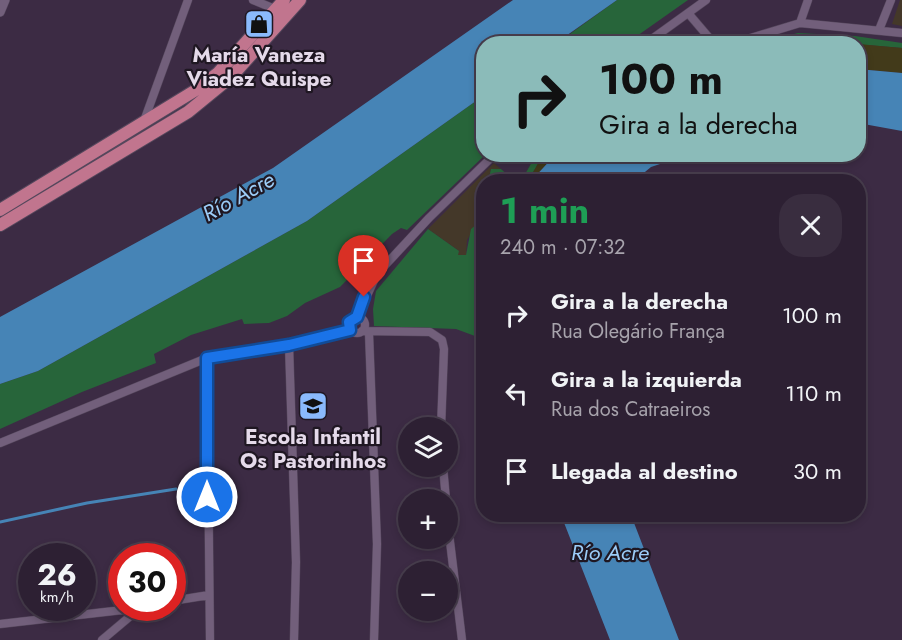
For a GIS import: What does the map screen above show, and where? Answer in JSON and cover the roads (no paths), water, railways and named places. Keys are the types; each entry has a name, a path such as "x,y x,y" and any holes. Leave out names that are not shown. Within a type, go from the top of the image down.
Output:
{"main road":[{"path":"0,225 188,112 213,94 247,61 300,0"},
{"path":"0,210 196,90 218,73 279,5"}],"street":[{"path":"0,12 5,0"},
{"path":"144,121 188,0"},
{"path":"253,0 279,5"},
{"path":"656,36 706,0"},
{"path":"800,23 808,0"},
{"path":"879,30 891,0"},
{"path":"688,13 708,36"},
{"path":"757,36 800,23 902,33"},
{"path":"350,330 349,322 357,317 377,274 429,218 487,162"},
{"path":"357,317 365,323 366,332 377,544 374,640"},
{"path":"0,443 207,358 289,345 350,330 355,333 430,332 442,340 444,349 441,417"},
{"path":"289,345 296,562 294,640"},
{"path":"207,358 210,640"},
{"path":"451,549 462,640"},
{"path":"186,599 209,595"},
{"path":"0,624 108,612"},
{"path":"102,640 125,621"}],"water":[{"name":"Río Acre","path":"513,0 617,0 566,36 476,36 476,101 307,221 38,371 0,384 0,317 273,168"},
{"path":"866,70 902,73 902,131 866,124"},
{"path":"549,162 666,162 651,167 642,174 537,174"},
{"name":"Río Acre","path":"564,522 634,522 679,640 610,640"}],"waterway":[{"path":"0,522 87,503 176,489"}],"place":[{"name":"María Vaneza Viadez Quispe","path":"259,24"},
{"name":"Escola Infantil Os Pastorinhos","path":"313,406"}]}
